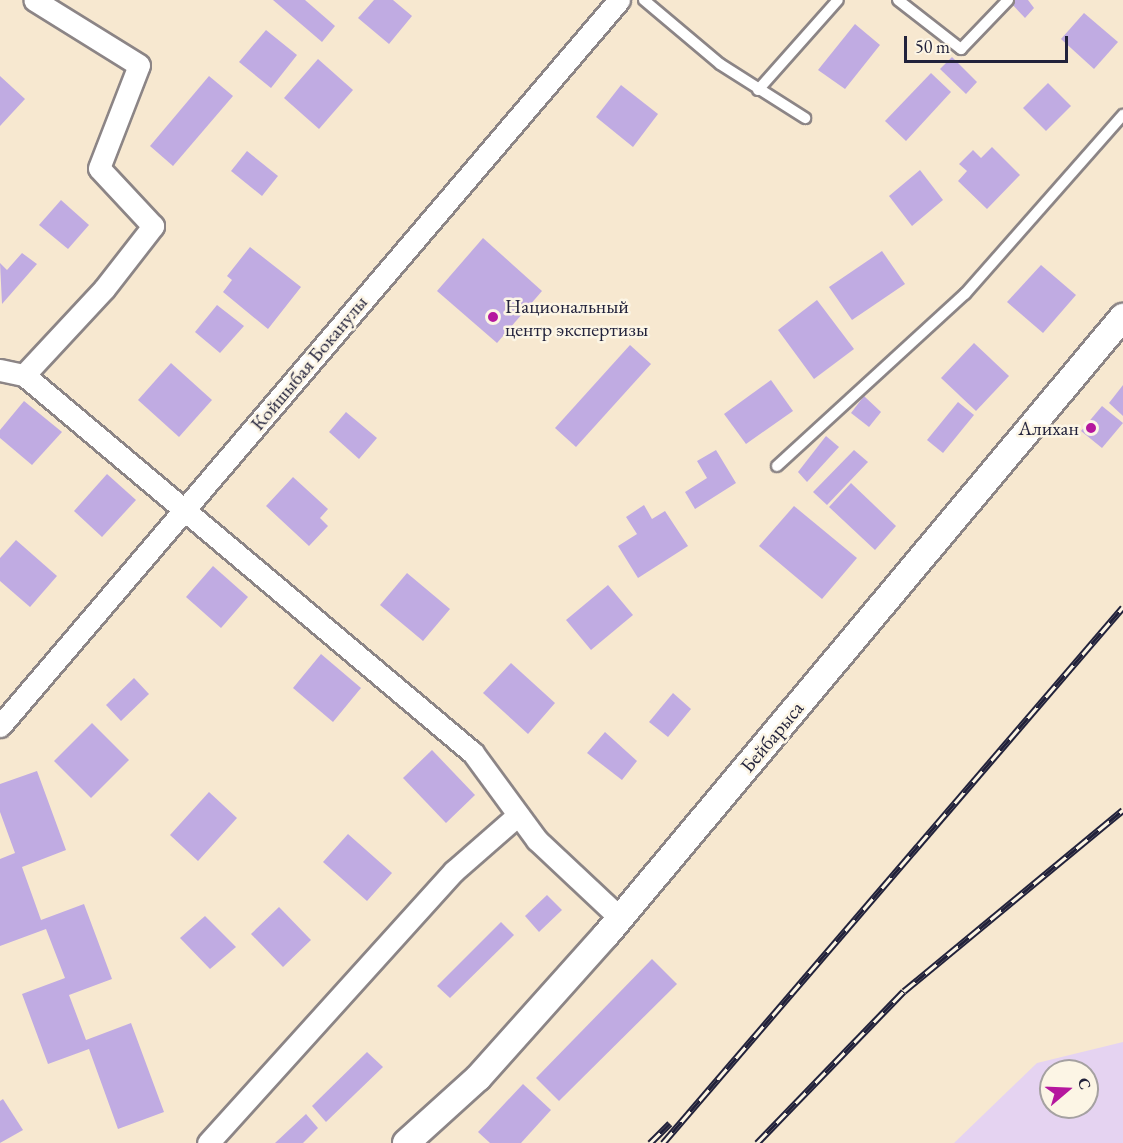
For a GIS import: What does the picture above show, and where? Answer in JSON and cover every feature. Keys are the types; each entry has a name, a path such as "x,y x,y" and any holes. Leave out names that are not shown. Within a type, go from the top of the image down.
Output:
{"street":[{"path":"24,375 104,289 153,226 99,168 139,65 34,0"},
{"name":"Койшыбая Боканулы","path":"0,726 611,3"},
{"name":"Бейбарыса","path":"406,1143 478,1078 620,918 1123,317"},
{"path":"0,370 24,375 182,513 473,753 518,815 620,918"},
{"path":"208,1143 454,871 518,815"}],"lane":[{"path":"644,0 758,90 805,118"},
{"path":"758,90 838,0"},
{"path":"898,0 961,49 1008,0"},
{"path":"777,466 966,294 1123,115"}],"shaded area":[{"path":"1123,1042 1123,1143 954,1143 1039,1063 1039,1119 1099,1119 1099,1059 1053,1059"}],"building":[{"path":"273,0 305,0 335,26 322,42"},
{"path":"374,0 393,0 412,16 389,44 358,18"},
{"path":"1008,0 1028,0 1034,8 1025,18"},
{"path":"1084,13 1118,42 1094,69 1061,39"},
{"path":"855,24 880,45 845,89 818,70"},
{"path":"266,30 297,55 271,88 239,62"},
{"path":"952,57 977,82 966,94 940,69"},
{"path":"318,59 353,90 319,129 284,98"},
{"path":"931,73 951,92 906,141 885,121"},
{"path":"0,76 25,99 0,126"},
{"path":"209,76 233,96 173,166 150,146"},
{"path":"1048,83 1071,106 1046,131 1023,108"},
{"path":"621,85 658,114 633,147 596,117"},
{"path":"992,147 1020,175 987,209 958,181 967,171 959,164 973,150 981,158"},
{"path":"247,151 278,176 262,196 231,171"},
{"path":"920,170 943,200 912,226 889,196"},
{"path":"61,200 89,225 68,249 39,225"},
{"name":"Национальный центр экспертизы","path":"483,238 542,291 497,343 437,291"},
{"path":"250,247 301,287 268,329 223,292 232,280 227,276"},
{"path":"882,251 905,284 852,320 829,287"},
{"path":"22,253 37,264 2,304 0,263 7,270"},
{"path":"1041,265 1076,295 1043,333 1007,302"},
{"path":"817,300 854,349 814,379 778,330"},
{"path":"217,305 244,326 220,353 195,332"},
{"path":"974,343 1009,376 976,411 941,378"},
{"path":"630,345 651,364 576,447 555,428"},
{"path":"171,363 212,400 179,437 138,400"},
{"path":"771,380 793,411 746,444 724,414"},
{"path":"1123,385 1123,416 1109,403"},
{"path":"864,396 881,412 869,427 851,413"},
{"path":"24,401 62,432 32,465 0,438 0,430"},
{"path":"958,402 974,415 943,453 927,440"},
{"path":"1102,406 1123,423 1102,448 1081,431"},
{"path":"346,412 377,438 359,459 329,432"},
{"path":"826,436 839,447 807,482 798,472"},
{"path":"716,450 736,483 695,509 685,492 707,478 697,461"},
{"path":"854,450 868,462 827,505 813,492"},
{"path":"107,474 136,500 102,537 74,511"},
{"path":"293,477 328,509 320,518 328,526 309,546 266,506"},
{"path":"851,483 896,526 875,550 829,507"},
{"path":"644,505 652,519 665,511 688,546 638,578 618,546 637,534 626,517"},
{"path":"794,506 857,558 822,599 759,546"},
{"path":"16,540 57,576 30,607 0,581 0,558"},
{"path":"213,566 248,597 221,628 186,597"},
{"path":"407,573 450,609 423,641 380,605"},
{"path":"608,585 633,615 591,650 566,620"},
{"path":"321,654 361,688 333,722 293,688"},
{"path":"511,663 555,703 528,734 483,693"},
{"path":"134,678 149,694 121,721 106,705"},
{"path":"673,693 691,709 668,737 649,722"},
{"path":"92,723 129,760 91,798 54,761"},
{"path":"605,732 637,761 622,780 587,753"},
{"path":"432,750 475,795 446,823 403,778"},
{"path":"37,771 66,850 22,867 41,920 84,904 112,979 69,995 86,1040 131,1023 164,1112 118,1129 89,1049 48,1064 22,994 65,978 46,929 0,946 0,859 15,853 0,812 0,784"},
{"path":"209,792 237,818 198,861 170,835"},
{"path":"348,834 392,873 367,901 323,862"},
{"path":"547,895 562,910 539,932 525,916"},
{"path":"279,907 311,940 283,967 251,934"},
{"path":"205,916 236,947 210,969 180,938"},
{"path":"501,922 514,935 450,998 437,986"},
{"path":"652,959 677,984 559,1101 536,1078"},
{"path":"367,1052 383,1067 326,1122 312,1106"},
{"path":"523,1084 551,1110 521,1143 490,1143 478,1132"},
{"path":"3,1099 23,1130 0,1143 0,1101"},
{"path":"306,1114 318,1128 303,1143 275,1143"}],"railway":[{"path":"663,1143 1123,607"},
{"path":"757,1143 904,991 1123,810"},
{"path":"650,1143 670,1123"}],"place":[{"name":"Национальный центр экспертизы","path":"493,317"},
{"name":"Алихан","path":"1091,428"}]}
